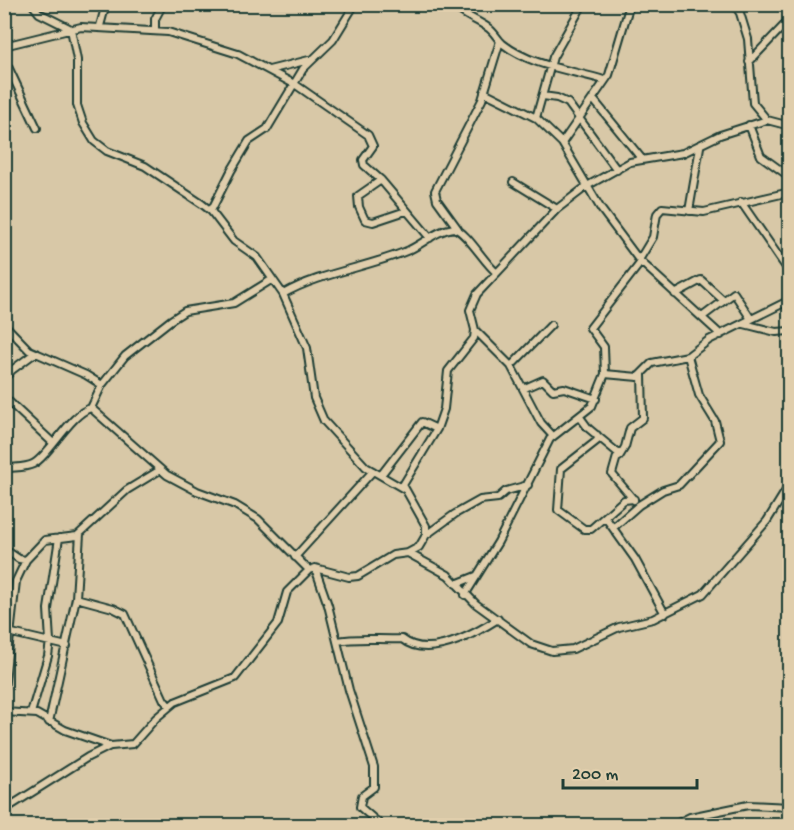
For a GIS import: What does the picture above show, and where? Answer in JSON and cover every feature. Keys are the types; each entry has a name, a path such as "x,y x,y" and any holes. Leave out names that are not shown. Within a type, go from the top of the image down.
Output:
{"street":[{"path":"32,4 39,13 70,29 77,60 76,105 94,141 107,151 152,171 211,211 234,242 257,257 283,294 307,348 314,398 328,427 355,457 373,471 404,489 426,526 426,536"},
{"path":"100,26 106,4"},
{"path":"155,29 155,19 163,4"},
{"path":"452,4 461,13 489,28 500,41 524,56 550,66 604,80"},
{"path":"536,118 550,66 562,38 583,4"},
{"path":"562,143 610,74 630,4"},
{"path":"734,4 740,14 748,39 753,103 767,120"},
{"path":"211,211 249,141 264,133 296,85 309,60 333,40 355,5"},
{"path":"749,62 789,19"},
{"path":"4,46 70,29 100,26 155,29 229,50 296,85 368,135 373,146 363,162 430,238"},
{"path":"497,273 458,230 435,194 484,92 500,41"},
{"path":"4,58 7,72 37,128"},
{"path":"268,70 309,60"},
{"path":"484,92 536,118 562,143 587,186 640,261 721,335"},
{"path":"543,96 563,100 617,170"},
{"path":"593,99 641,158"},
{"path":"552,435 541,423 525,388 511,366 475,330 470,316 472,300 557,209 587,186 641,158 669,156 700,147 720,135 749,125 767,120 789,126"},
{"path":"749,125 761,156 789,177"},
{"path":"689,210 700,147"},
{"path":"381,180 358,196 365,220 373,222 406,211"},
{"path":"513,182 557,209"},
{"path":"465,595 529,485 552,435 580,417 596,399 605,374 604,347 590,328 640,261 653,237 660,209 670,207 704,212 789,192"},
{"path":"741,202 789,273"},
{"path":"283,294 318,277 386,258 449,229 458,230"},
{"path":"4,469 32,464 84,410 91,408 102,385 136,346 182,313 234,303 271,280"},
{"path":"675,294 701,280 724,301"},
{"path":"702,318 732,294 736,294 751,319"},
{"path":"605,374 633,378 642,374 654,362 688,356 709,340 789,300"},
{"path":"4,324 35,353 86,375 102,385"},
{"path":"744,324 776,332 789,331"},
{"path":"511,366 551,325"},
{"path":"404,489 408,475 437,429 444,409 447,371 474,338 475,330"},
{"path":"4,379 35,353"},
{"path":"614,527 639,505 663,490 679,485 720,441 715,421 699,395 688,356"},
{"path":"639,505 612,474 625,447 630,428 643,418 642,374"},
{"path":"525,388 543,380 553,390 564,388 596,399"},
{"path":"4,397 52,442"},
{"path":"91,408 160,470 197,491 244,510 267,527 295,557 312,569 349,577 358,576 393,555 408,553 419,547 426,536 455,514 480,500 498,498 506,491 529,485"},
{"path":"580,417 597,435 611,445 619,457"},
{"path":"381,475 422,422 437,429"},
{"path":"597,435 598,440 594,445 561,469 558,508 560,512 588,530 599,524 624,500 633,500"},
{"path":"4,690 16,581 26,560 42,541 71,538 80,534 127,490 160,470"},
{"path":"295,557 373,471"},
{"path":"408,553 443,572 465,595 531,644 562,651 585,644 619,627 639,624 665,614 696,598 712,586 767,521 789,484"},
{"path":"605,517 635,559 665,614"},
{"path":"49,722 68,646 76,598 80,534"},
{"path":"31,713 44,675 50,641 48,609 59,538"},
{"path":"4,549 19,559 26,560"},
{"path":"312,569 337,642 349,690 374,767 374,787 362,796 360,807 381,825"},
{"path":"4,712 17,715 31,713 111,746 123,746 136,742 169,706 188,695 216,687 235,678 278,623 287,592 312,569"},
{"path":"456,584 476,575"},
{"path":"76,598 113,608 125,614 164,700 169,706"},
{"path":"337,642 358,638 384,641 402,639 412,647 423,648 469,636 498,619"},
{"path":"12,633 68,646"},
{"path":"4,810 88,757 111,746"},
{"path":"672,825 690,817 748,805 789,807"}]}
